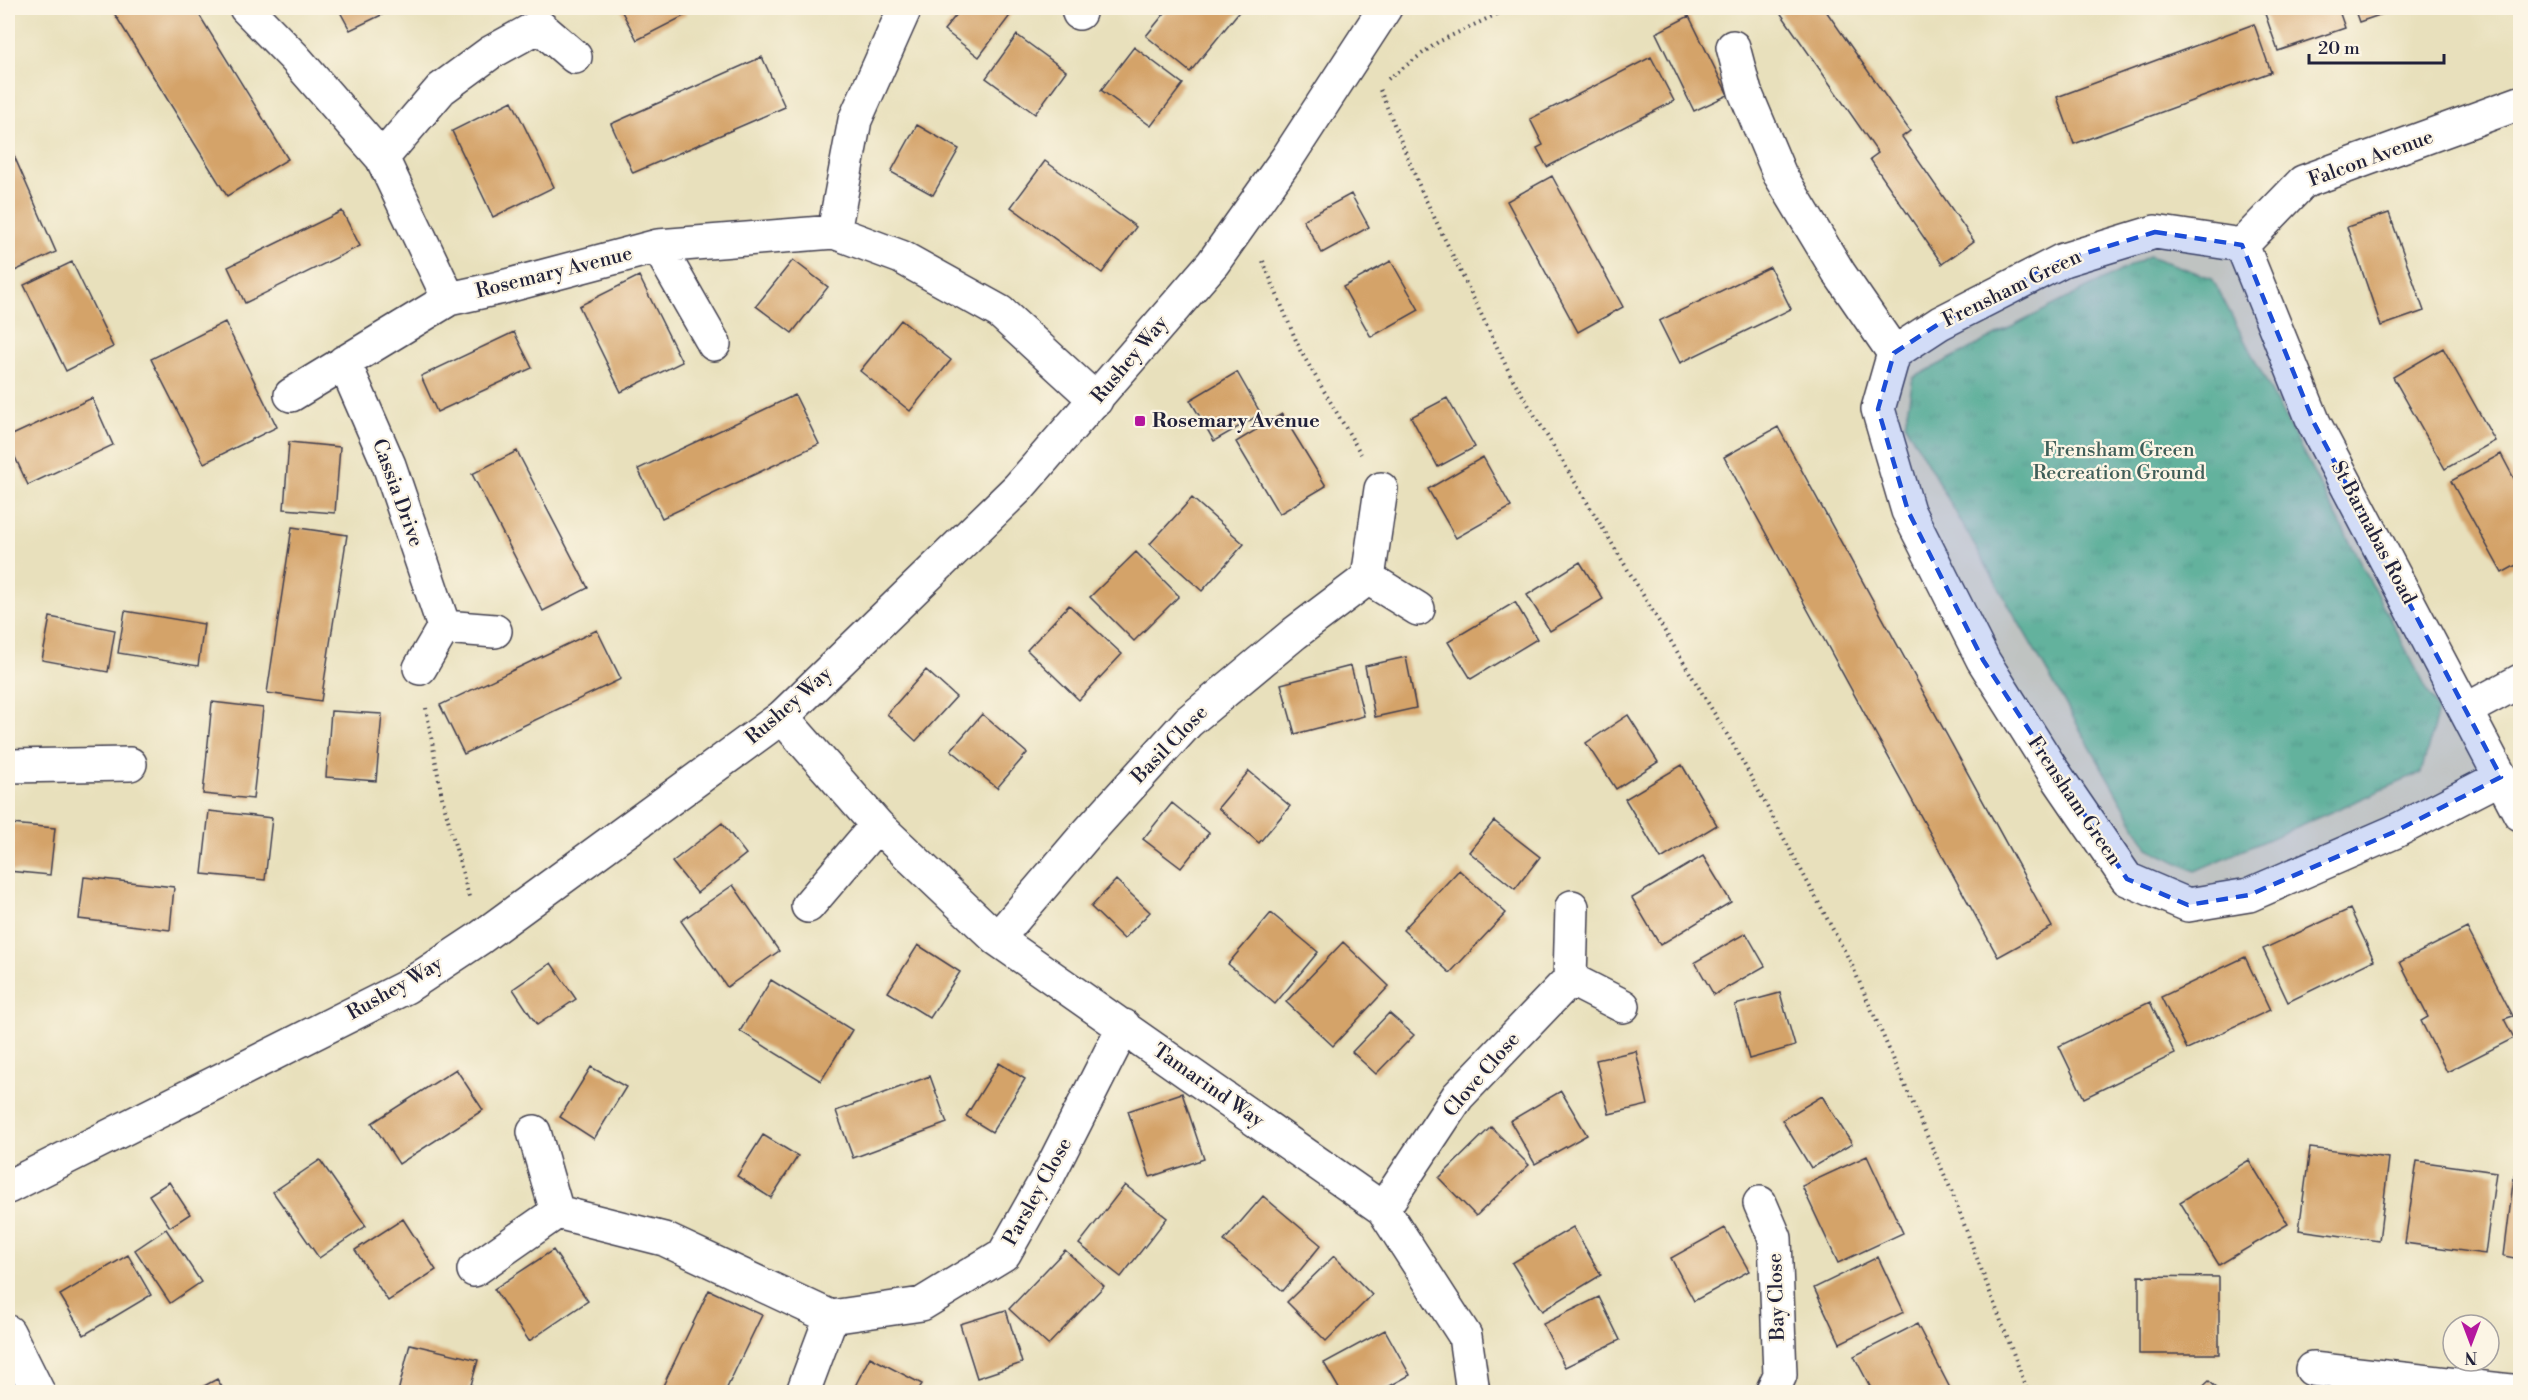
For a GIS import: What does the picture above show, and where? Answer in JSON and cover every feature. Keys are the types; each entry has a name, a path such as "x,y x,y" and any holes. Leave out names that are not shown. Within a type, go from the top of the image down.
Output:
{"street":[{"name":"Rosemary Avenue","path":"246,8 294,57 382,158 448,299"},
{"path":"834,232 855,120 905,8"},
{"name":"Rushey Way","path":"8,1187 406,987 480,938 782,717 1018,488 1213,263 1251,212 1385,8"},
{"path":"382,158 441,89 543,17 575,57"},
{"path":"1733,47 1745,92 1780,176 1839,273 1894,353"},
{"name":"Falcon Avenue","path":"2242,245 2303,182 2520,103"},
{"name":"Rosemary Avenue","path":"291,394 448,299 499,288 658,246 834,232 901,257 1000,312 1096,400"},
{"name":"Frensham Green","path":"2242,245 2155,232 2063,260 1940,323 1894,353 1878,410 1908,511 1983,660 2051,768 2127,879 2188,905 2249,895 2394,832 2501,777"},
{"name":"St Barnabas Road","path":"2242,245 2314,423 2520,814"},
{"name":"Rosemary Avenue","path":"658,246 714,344"},
{"name":"Cassia Drive","path":"344,362 389,465 444,627"},
{"path":"1381,489 1368,578 1418,609"},
{"name":"Basil Close","path":"997,939 1084,837 1188,722 1295,633 1368,578"},
{"path":"420,668 444,627 495,632"},
{"path":"2466,710 2520,681"},
{"name":"Tamarind Way","path":"782,717 877,825 997,939 1383,1209 1466,1336 1473,1392"},
{"path":"8,766 130,764"},
{"path":"808,906 877,825"},
{"path":"1572,907 1570,979 1623,1006"},
{"name":"Clove Close","path":"1383,1209 1458,1096 1570,979"},
{"name":"Parsley Close","path":"831,1317 922,1304 1004,1254 1048,1176 1124,1026"},
{"path":"534,1132 557,1212"},
{"name":"Bay Close","path":"1760,1203 1775,1238 1780,1375 1772,1392"},
{"path":"474,1270 557,1212 664,1239 831,1317 803,1392"},
{"path":"8,1332 38,1392"},
{"path":"2312,1369 2520,1392"}],"path":[{"path":"1387,80 1438,42 1504,8"},
{"path":"1378,87 1421,190 1511,376 1737,751 1851,963 1951,1190 2028,1392"},
{"path":"1262,260 1300,350 1381,489"},
{"path":"420,668 442,797 480,938"}],"highlighted area":[{"path":"2155,232 2242,245 2314,423 2501,777 2394,832 2249,895 2188,905 2127,879 1983,660 1908,511 1878,409 1894,353 1940,323 2063,260"}],"green space":[{"name":"Frensham Green Recreation Ground","path":"2149,256 2212,278 2438,711 2421,773 2195,871 2148,848 1905,424 1913,378"}],"building":[{"path":"124,8 195,8 288,159 227,196 114,13"},
{"path":"338,8 396,8 350,30"},
{"path":"620,8 682,8 686,15 637,40"},
{"path":"962,8 1004,8 1012,13 979,57 944,30"},
{"path":"1169,8 1242,8 1190,72 1146,36"},
{"path":"1777,8 1824,8 1910,131 1902,137 1974,241 1942,264 1870,159 1878,153"},
{"path":"2263,8 2338,8 2345,28 2278,51"},
{"path":"2354,8 2400,8 2359,22"},
{"path":"1689,16 1728,95 1694,111 1656,33"},
{"path":"2254,24 2271,72 2074,144 2057,97"},
{"path":"1017,35 1066,71 1035,114 986,78"},
{"path":"1134,47 1183,84 1151,126 1101,90"},
{"path":"762,57 785,107 633,173 611,124"},
{"path":"1651,57 1674,101 1547,167 1537,148 1543,145 1530,119"},
{"path":"512,101 554,187 493,217 452,131"},
{"path":"917,125 959,149 933,195 891,172"},
{"path":"8,142 56,252 8,274"},
{"path":"1045,161 1136,227 1102,273 1011,207"},
{"path":"1552,176 1623,307 1578,332 1507,201"},
{"path":"1351,194 1369,227 1322,253 1303,220"},
{"path":"342,211 360,246 245,303 228,267"},
{"path":"2389,213 2424,311 2381,326 2347,227"},
{"path":"793,260 828,287 792,333 756,306"},
{"path":"1391,261 1419,310 1371,337 1343,287"},
{"path":"72,262 113,347 66,371 24,285"},
{"path":"1770,267 1791,309 1680,363 1659,321"},
{"path":"639,276 682,362 621,392 579,306"},
{"path":"901,320 951,360 910,411 860,371"},
{"path":"225,322 277,427 204,463 151,359"},
{"path":"514,332 532,368 437,412 421,376"},
{"path":"2443,348 2495,441 2445,469 2393,377"},
{"path":"1237,372 1261,414 1214,441 1190,400"},
{"path":"795,395 819,444 662,518 638,469"},
{"path":"92,398 113,445 28,485 8,442 8,437"},
{"path":"1447,398 1475,447 1438,467 1411,417"},
{"path":"1282,414 1326,486 1279,514 1236,442"},
{"path":"1778,427 2052,927 1998,957 1724,457"},
{"path":"289,442 340,447 335,513 284,509"},
{"path":"517,451 588,588 543,611 472,474"},
{"path":"2501,454 2520,490 2520,563 2502,573 2451,481"},
{"path":"1483,457 1511,507 1456,538 1428,489"},
{"path":"1192,498 1244,544 1202,591 1150,544"},
{"path":"292,527 347,535 321,701 267,693"},
{"path":"1136,552 1179,596 1134,641 1090,597"},
{"path":"1580,562 1603,599 1550,631 1527,595"},
{"path":"1515,602 1537,639 1471,679 1448,642"},
{"path":"1069,605 1122,654 1079,700 1027,650"},
{"path":"125,611 204,624 198,666 118,653"},
{"path":"50,617 115,630 108,672 42,660"},
{"path":"597,630 621,679 464,754 440,705"},
{"path":"1406,657 1416,708 1375,717 1365,666"},
{"path":"1351,666 1364,716 1295,734 1281,684"},
{"path":"926,670 956,697 916,741 887,714"},
{"path":"212,702 263,708 253,799 203,794"},
{"path":"331,711 382,714 376,781 326,777"},
{"path":"982,714 1027,753 997,788 951,750"},
{"path":"1628,715 1658,762 1616,789 1586,743"},
{"path":"1682,765 1717,825 1661,859 1625,799"},
{"path":"1249,771 1290,806 1259,843 1218,808"},
{"path":"1172,803 1209,833 1181,868 1143,839"},
{"path":"209,811 272,818 265,880 202,874"},
{"path":"1494,821 1540,857 1515,889 1469,852"},
{"path":"722,823 746,854 697,893 672,862"},
{"path":"11,824 55,828 50,875 8,871"},
{"path":"1703,856 1731,902 1660,945 1632,898"},
{"path":"1459,870 1506,913 1450,973 1403,930"},
{"path":"84,877 174,887 170,930 79,919"},
{"path":"1116,880 1150,912 1124,939 1091,907"},
{"path":"733,885 779,951 727,987 681,921"},
{"path":"2350,909 2374,960 2288,1002 2263,949"},
{"path":"1271,913 1318,952 1275,1004 1228,964"},
{"path":"2467,928 2513,1016 2504,1019 2514,1038 2447,1072 2421,1021 2428,1017 2400,962"},
{"path":"1746,933 1765,966 1714,995 1695,962"},
{"path":"1343,942 1389,986 1333,1046 1286,1002"},
{"path":"918,945 960,972 930,1018 888,992"},
{"path":"2245,957 2270,1010 2187,1049 2161,997"},
{"path":"551,963 576,999 537,1025 513,989"},
{"path":"771,980 852,1030 821,1081 740,1031"},
{"path":"1780,993 1795,1046 1749,1059 1735,1005"},
{"path":"2150,1002 2175,1054 2084,1098 2059,1046"},
{"path":"1389,1013 1414,1035 1376,1074 1352,1052"},
{"path":"1636,1051 1648,1105 1609,1114 1596,1060"},
{"path":"999,1063 1025,1079 992,1132 966,1116"},
{"path":"591,1067 626,1087 594,1139 560,1117"},
{"path":"456,1069 483,1110 399,1164 372,1123"},
{"path":"930,1076 947,1123 853,1158 836,1111"},
{"path":"1561,1091 1587,1135 1535,1164 1510,1121"},
{"path":"1182,1093 1204,1159 1150,1177 1128,1111"},
{"path":"1822,1096 1852,1144 1811,1168 1782,1120"},
{"path":"1491,1127 1529,1165 1476,1216 1439,1178"},
{"path":"763,1135 798,1156 771,1198 737,1176"},
{"path":"2310,1148 2389,1158 2379,1241 2299,1230"},
{"path":"1867,1156 1903,1233 1838,1263 1802,1186"},
{"path":"320,1160 366,1226 319,1258 273,1192"},
{"path":"2249,1160 2288,1224 2219,1265 2180,1202"},
{"path":"2417,1161 2496,1172 2485,1254 2405,1243"},
{"path":"2514,1175 2520,1176 2520,1259 2504,1256"},
{"path":"169,1182 190,1214 170,1227 149,1195"},
{"path":"1125,1185 1167,1218 1121,1277 1079,1244"},
{"path":"1263,1196 1321,1245 1283,1291 1224,1241"},
{"path":"403,1219 436,1270 388,1301 355,1250"},
{"path":"1573,1227 1601,1275 1542,1311 1512,1263"},
{"path":"1725,1228 1749,1271 1694,1301 1671,1258"},
{"path":"166,1229 201,1282 170,1303 135,1250"},
{"path":"553,1250 588,1301 529,1341 494,1289"},
{"path":"1065,1250 1104,1286 1048,1345 1009,1309"},
{"path":"128,1255 151,1295 84,1335 60,1295"},
{"path":"1334,1256 1372,1295 1326,1341 1287,1302"},
{"path":"1878,1257 1904,1312 1840,1343 1814,1288"},
{"path":"2139,1276 2219,1277 2219,1354 2139,1354"},
{"path":"709,1290 762,1315 725,1392 660,1392"},
{"path":"1599,1297 1620,1340 1565,1367 1543,1324"},
{"path":"1006,1310 1022,1363 977,1378 960,1324"},
{"path":"1917,1324 1952,1392 1873,1392 1854,1356"},
{"path":"1385,1330 1410,1375 1379,1392 1341,1392 1324,1363"},
{"path":"410,1344 478,1360 469,1392 398,1392"},
{"path":"870,1357 922,1384 917,1392 852,1392"},
{"path":"217,1379 225,1392 193,1392"},
{"path":"2209,1381 2221,1392 2197,1392"}],"place":[{"name":"Rosemary Avenue","path":"1140,421"}]}
